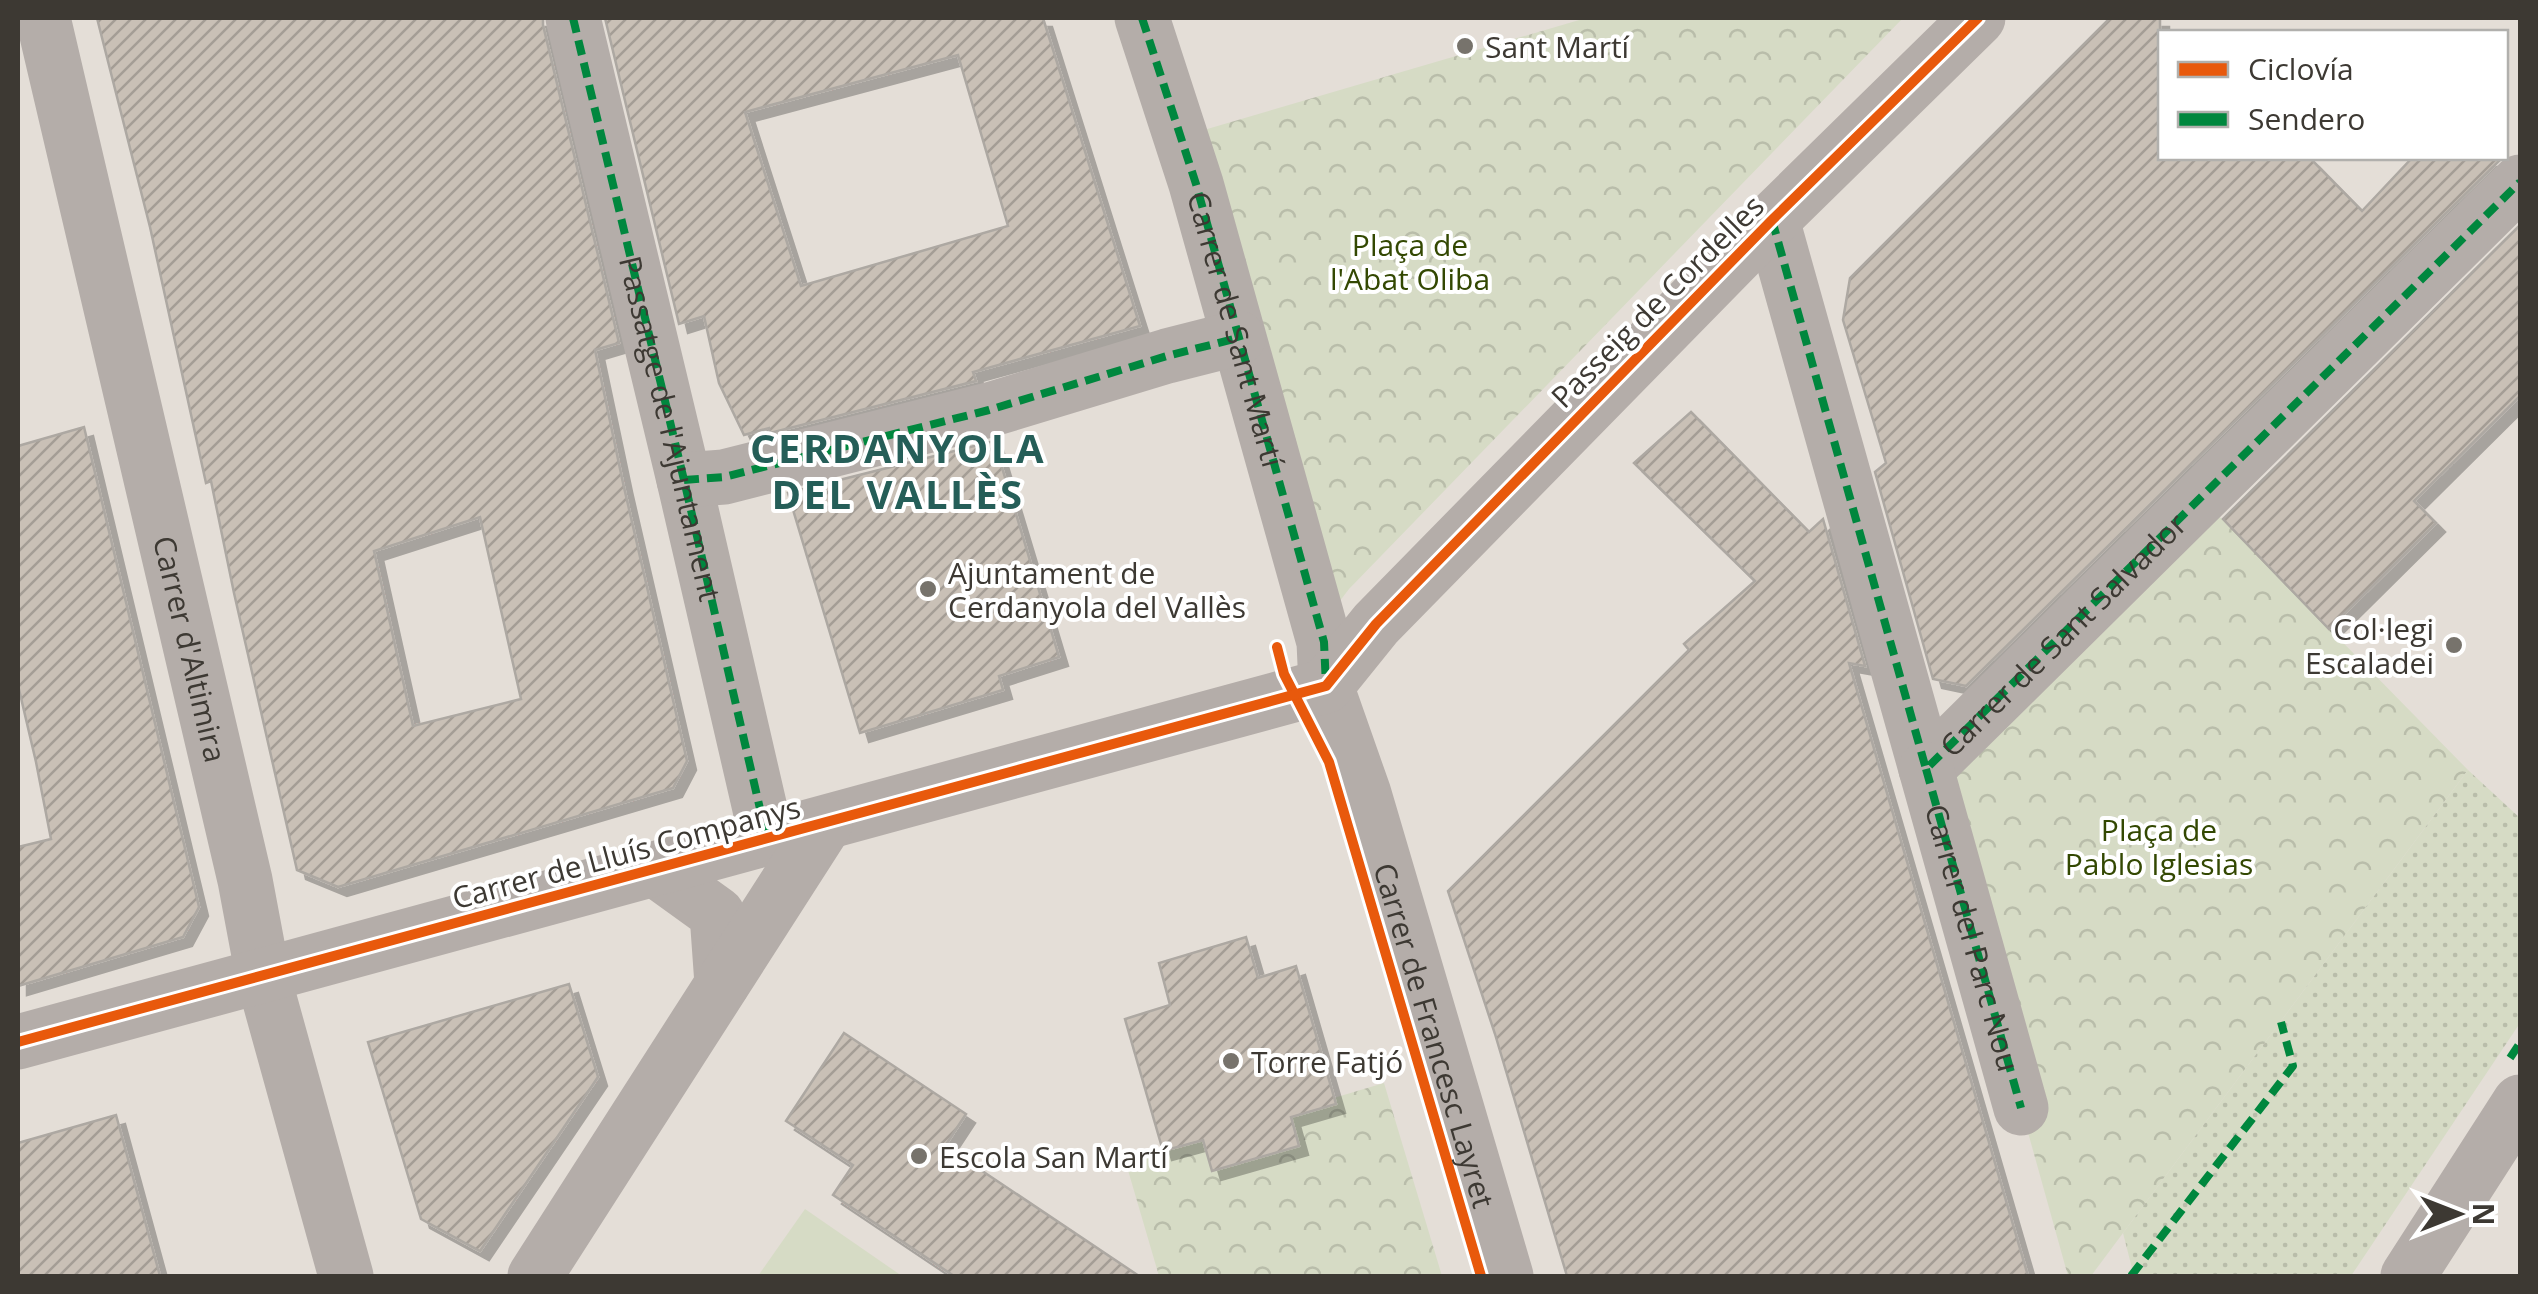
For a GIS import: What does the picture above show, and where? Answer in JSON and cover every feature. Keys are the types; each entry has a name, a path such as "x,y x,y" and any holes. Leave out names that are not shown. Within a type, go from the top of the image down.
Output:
{"street":[{"name":"Carrer d'Altimira","path":"43,18 245,880 263,976 346,1276"},
{"name":"Passatge de l'Ajuntament","path":"573,18 767,839"},
{"name":"Carrer de Sant Martí","path":"1142,18 1196,184 1325,664 1364,794"},
{"name":"Passeig de Cordelles","path":"1325,664 1376,624 1772,220 1978,18"},
{"name":"Carrer de Sant Salvador","path":"1772,220 1926,768 2520,182"},
{"path":"684,480 724,477 989,410 1238,338"},
{"name":"Carrer de Lluís Companys","path":"18,1042 1246,706 1325,664"},
{"name":"Carrer del Parc Nou","path":"1926,768 2020,1108"},
{"name":"Carrer de Francesc Layret","path":"1364,794 1506,1276"},
{"path":"535,1276 824,824"},
{"path":"656,870 717,914 722,984"},
{"path":"2408,1276 2520,1102"}],"green space":[{"name":"Plaça de l'Abat Oliba","path":"1586,18 1903,18 1349,589 1320,627 1180,137"},
{"name":"Plaça de Pablo Iglesias","path":"2212,509 2468,770 2091,1276 2068,1276 1931,784"},
{"path":"2468,770 2520,818 2520,1023 2351,1276 2134,1276 2123,1233"},
{"path":"1384,1083 1442,1276 1159,1276 1125,1160"},
{"path":"805,1209 902,1276 758,1276"}],"building":[{"path":"97,18 543,18 619,343 595,350 687,761 673,788 338,887 297,870 150,227","holes":["480,517 521,699 413,726 374,551"]},
{"path":"605,18 1043,18 1140,326 973,372 976,381 770,433 769,428 744,435 719,383 704,316 679,324","holes":["958,55 1008,226 801,286 745,112"]},
{"path":"2110,18 2160,18 2158,160 2312,160 2362,211 2410,160 2500,160 1966,686 1933,679 1875,472 1886,463 1843,320 1850,278"},
{"path":"2520,225 2520,396 2414,501 2436,523 2329,629 2223,519"},
{"path":"1691,412 1809,532 1823,519 1865,666 1849,663 2028,1276 1567,1276 1448,891 1689,650 1684,644 1755,581 1634,463"},
{"path":"84,427 199,907 183,937 18,986 18,847 51,839 18,685 18,446"},
{"name":"Ajuntament de Cerdanyola del Vallès","path":"994,441 1059,657 999,676 1003,690 860,733 788,493"},
{"name":"Torre Fatjó","path":"1246,937 1258,978 1296,966 1336,1104 1291,1117 1299,1146 1212,1171 1203,1140 1163,1151 1125,1019 1170,1005 1159,963"},
{"path":"569,984 598,1077 480,1251 421,1219 368,1042"},
{"path":"844,1033 966,1114 945,1146 1139,1276 954,1276 833,1195 853,1165 786,1121"},
{"path":"116,1115 160,1276 18,1276 18,1143"}],"marked path":[{"path":"573,18 767,839"},
{"path":"1142,18 1196,184 1324,642 1326,686"},
{"path":"1772,220 1926,769 2520,182"},
{"path":"684,480 724,477 989,410 1238,338"},
{"path":"1926,769 2021,1108"},
{"path":"2131,1276 2293,1066 2281,1022"},
{"path":"2510,1058 2520,1043"}],"cycle path":[{"path":"18,1042 1326,686 1376,624 1772,220 1978,18"},
{"path":"1277,647 1284,674 1329,762 1481,1276"}],"place":[{"name":"Sant Martí","path":"1465,46"},
{"name":"Ajuntament de Cerdanyola del Vallès","path":"928,589"},
{"name":"Col·legi Escaladei","path":"2454,645"},
{"name":"Torre Fatjó","path":"1231,1061"},
{"name":"Escola San Martí","path":"919,1156"}],"district":[{"name":"CERDANYOLA DEL VALLÈS","path":"898,470"}]}
